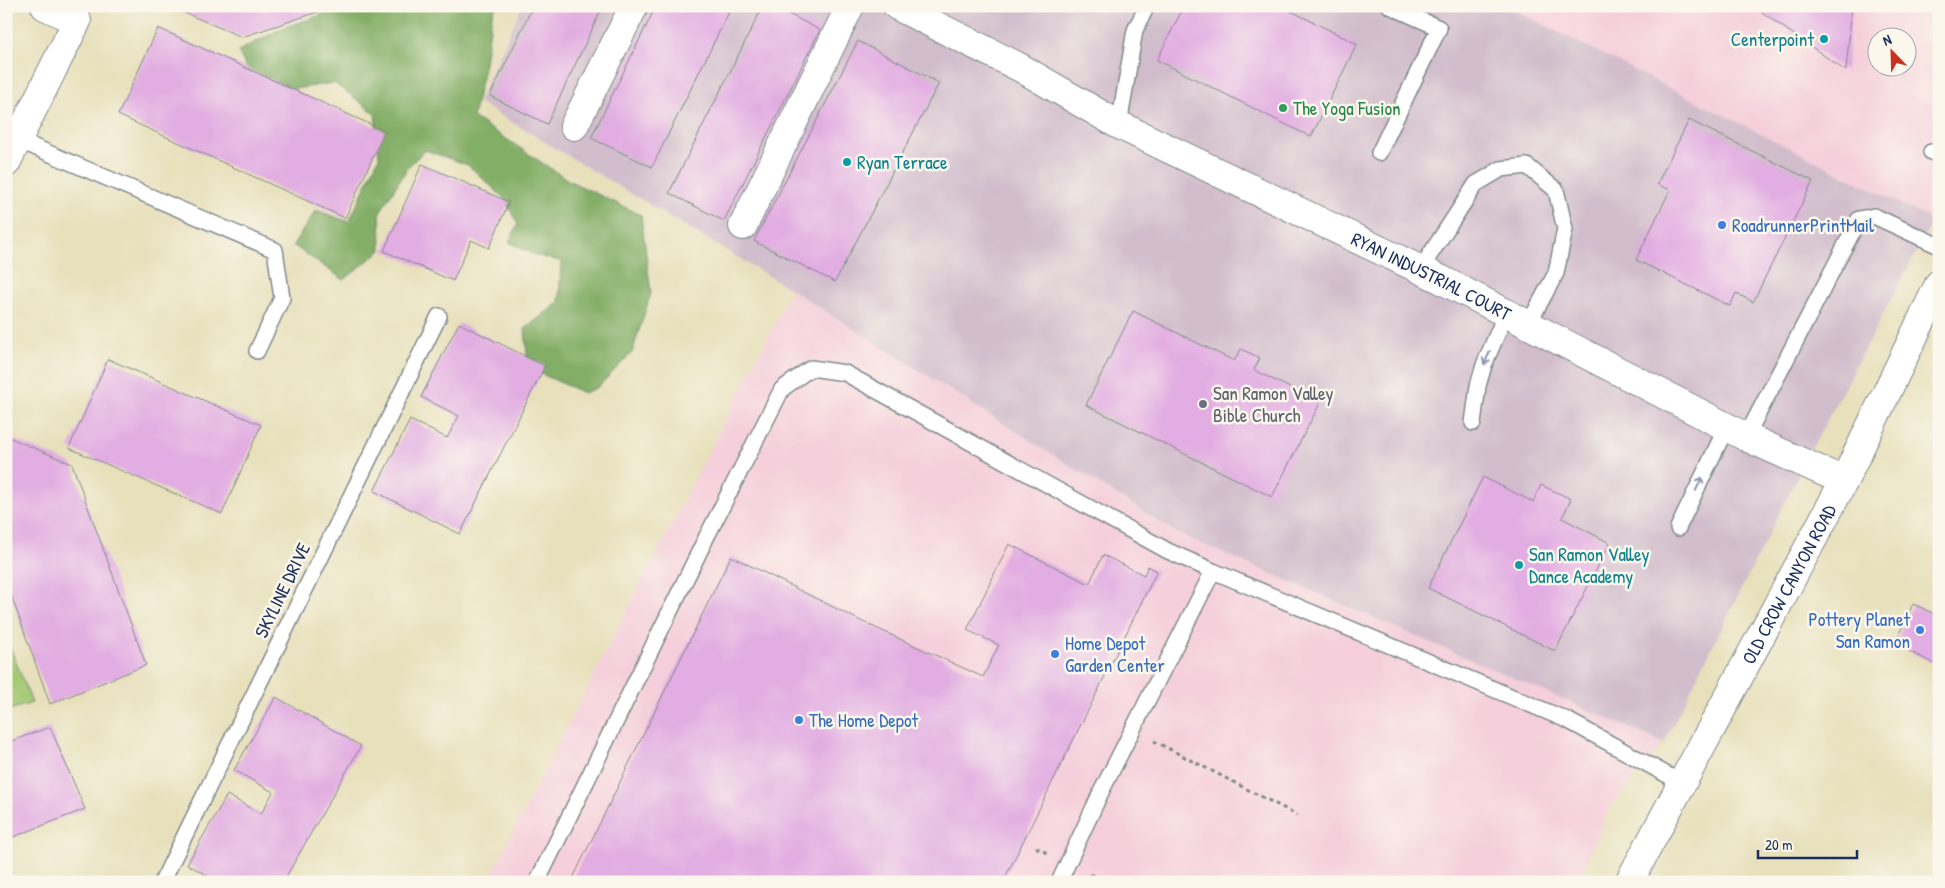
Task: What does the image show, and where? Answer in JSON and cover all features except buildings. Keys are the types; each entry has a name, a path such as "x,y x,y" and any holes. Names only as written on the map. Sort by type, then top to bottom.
{"street":[{"path":"12,151 77,21 45,6"},
{"path":"574,126 634,6"},
{"path":"743,226 850,6"},
{"name":"RYAN INDUSTRIAL COURT","path":"897,6 1021,68 1119,125 1420,270 1736,432 1844,481"},
{"name":"OLD CROW CANYON ROAD","path":"1629,882 1844,481 1939,284"}],"lane":[{"path":"1119,125 1135,30 1148,6"},
{"path":"1379,152 1439,28 1390,6"},
{"path":"12,151 275,250 282,298 257,351"},
{"path":"1420,270 1476,184 1501,170 1527,166 1556,190 1565,229 1556,272 1517,319 1484,365 1478,386 1472,423"},
{"path":"1678,528 1860,219 1874,216 1939,246"},
{"name":"SKYLINE DRIVE","path":"162,882 439,316"},
{"path":"537,882 706,538 782,389 811,368 845,373 1168,551 1567,720 1682,783"},
{"path":"1059,882 1213,571"}],"path":[{"path":"1133,730 1298,814"}],"shaded area":[{"path":"522,6 1506,6 1933,220 1811,450 1664,743 1177,533 792,290 478,102"},
{"path":"1506,6 1939,6 1939,200 1933,220"},
{"path":"792,290 1177,533 1664,743 1610,807 1577,882 487,882"}],"green space":[{"path":"346,6 496,6 492,15 485,63 473,117 568,180 641,215 651,293 632,353 598,387 584,393 528,368 525,329 559,302 561,261 537,256 509,242 518,224 504,198 468,165 425,150 408,167 380,212 381,250 344,280 293,245 316,210 349,222 379,157 375,113 334,83 294,89 247,69 238,51 283,28"},
{"path":"6,637 32,703 6,711"}],"waterway":[{"path":"1936,882 1939,879"}],"place":[{"name":"Centerpoint","path":"1824,39"},
{"name":"The Yoga Fusion","path":"1283,108"},
{"name":"Ryan Terrace","path":"847,162"},
{"name":"RoadrunnerPrintMail","path":"1722,225"},
{"name":"San Ramon Valley Bible Church","path":"1203,404"},
{"name":"San Ramon Valley Dance Academy","path":"1519,565"},
{"name":"Pottery Planet San Ramon","path":"1920,630"},
{"name":"Home Depot Garden Center","path":"1055,654"},
{"name":"The Home Depot","path":"799,720"}]}
